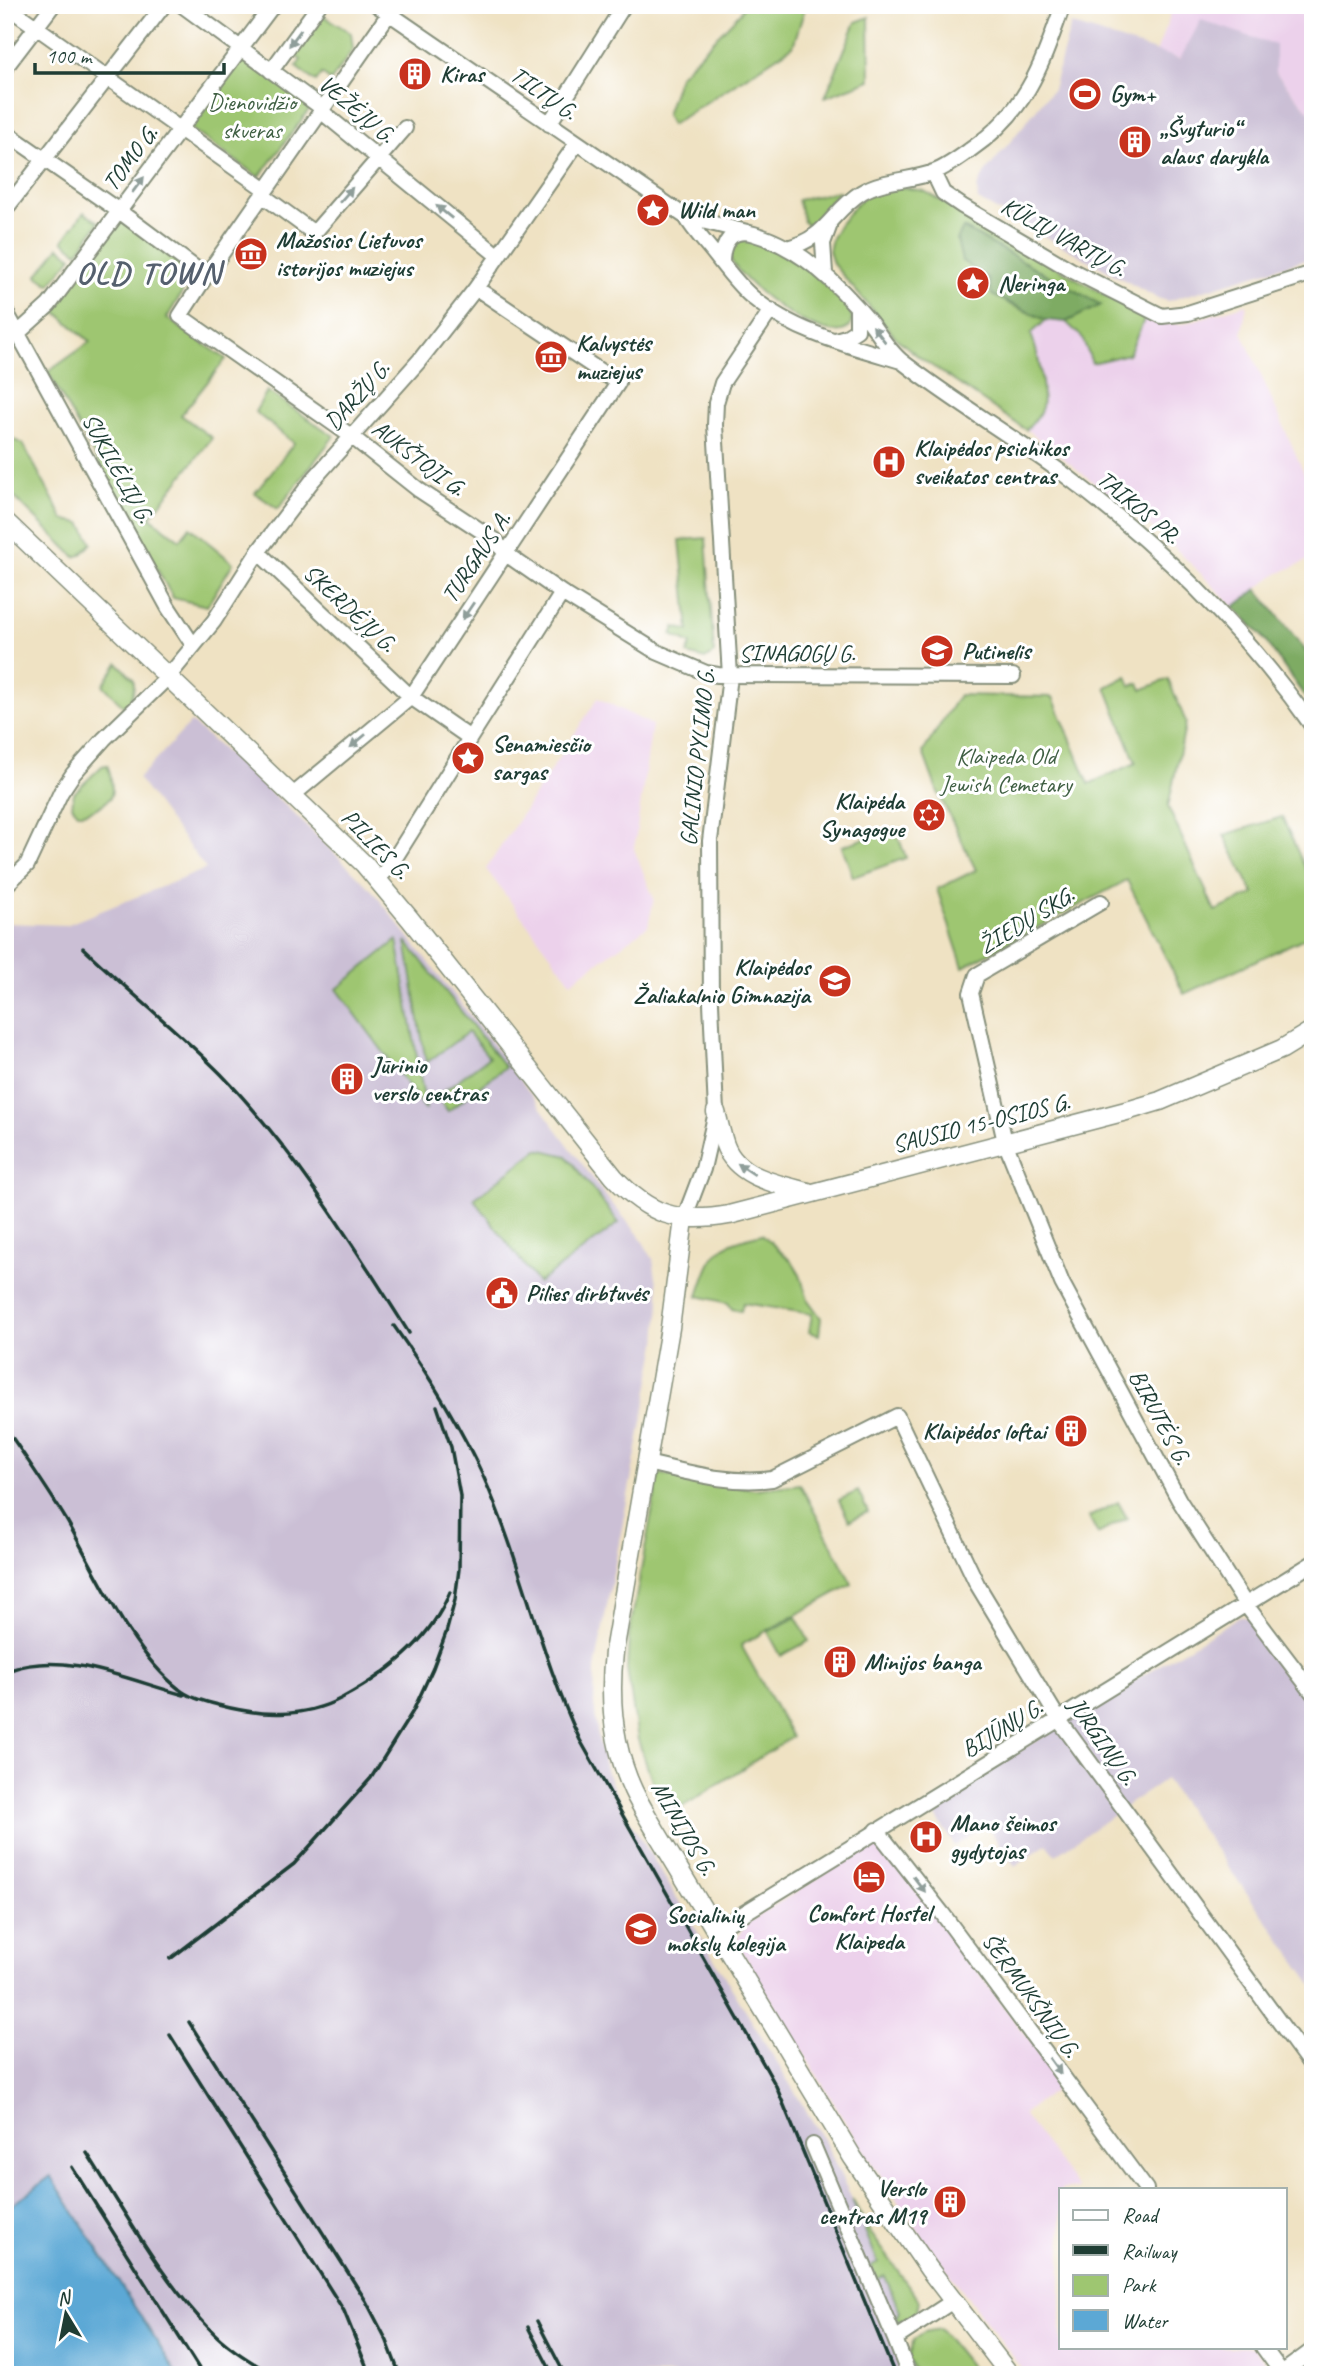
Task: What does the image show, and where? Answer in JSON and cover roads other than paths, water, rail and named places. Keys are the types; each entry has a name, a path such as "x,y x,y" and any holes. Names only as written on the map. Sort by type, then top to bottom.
{"main road":[{"name":"PILIES G.","path":"5,520 378,879 631,1196 645,1205 684,1219"},
{"name":"SAUSIO 15-OSIOS G.","path":"684,1219 729,1215 1160,1101 1282,1049 1313,1030"},
{"name":"SAUSIO 15-OSIOS G.","path":"1282,1049 1313,1043"},
{"path":"716,1112 725,1147 747,1172 808,1192"},
{"name":"MINIJOS G.","path":"684,1219 670,1328 611,1677 615,1726 625,1770 633,1790 715,1931 853,2158 894,2220 1010,2375"}],"street":[{"path":"5,5 179,129 314,233 405,128"},
{"path":"5,68 53,5"},
{"path":"5,210 164,5"},
{"name":"VEŽĖJŲ G.","path":"182,5 318,105 497,255"},
{"name":"TOMO G.","path":"18,333 49,305 273,5"},
{"path":"271,71 319,5"},
{"path":"549,124 624,5"},
{"path":"787,248 815,238 846,204 864,191 881,183 933,172 980,143 1014,112 1034,79 1063,5"},
{"path":"5,132 119,211 206,276 322,111 387,8"},
{"name":"TILTŲ G.","path":"387,8 549,124 686,217 752,233 787,248 825,273"},
{"name":"DARŽŲ G.","path":"5,886 27,865 61,792 73,774 104,739 168,677 214,621 258,552 312,481 419,361 476,288 577,143"},
{"name":"KŪLIŲ VARTŲ G.","path":"933,172 943,193 1072,270 1162,316 1188,313 1313,273"},
{"name":"TILTŲ G.","path":"686,217 752,296 771,310"},
{"path":"825,273 823,243 831,220"},
{"path":"722,263 722,248 726,240 736,234 752,233"},
{"name":"TAIKOS PR.","path":"825,273 858,307 901,361 1064,475 1112,512 1206,596 1242,635 1313,727"},
{"name":"AUKŠTOJI G.","path":"206,276 180,316 351,436 419,490 495,540"},
{"name":"TURGAUS A.","path":"293,795 411,697 618,383 476,288"},
{"path":"835,340 857,330 858,307"},
{"name":"SUKILĖLIŲ G.","path":"5,310 168,607 193,645"},
{"name":"TAIKOS PR.","path":"771,310 799,327 901,361"},
{"name":"GALINIO PYLIMO G.","path":"684,1219 703,1169 716,1112 711,1003 710,841 730,676 715,425 716,403 722,383 771,310"},
{"name":"SINAGOGŲ G.","path":"495,540 506,554 562,593 657,652 706,673 730,676 1013,676"},
{"name":"SKERDĖJŲ G.","path":"258,552 411,697"},
{"path":"378,879 390,866 562,593"},
{"path":"411,697 470,738"},
{"name":"ŽIEDŲ SKG.","path":"1005,1142 971,993 977,975 1101,902"},
{"name":"BIRUTĖS G.","path":"1005,1142 1062,1283 1179,1500 1246,1605 1313,1693"},
{"name":"JURGINŲ G.","path":"647,1464 734,1481 772,1479 897,1416 978,1584 1059,1720 1313,2068"},
{"name":"BIJŪNŲ G.","path":"715,1931 1313,1563"},
{"name":"ŠERMUKŠNIŲ G.","path":"877,1830 942,1913 1145,2188"},
{"path":"813,2145 909,2375"},
{"path":"895,2339 953,2301"},
{"path":"1264,2348 1280,2374 1313,2350"}],"water":[{"path":"51,2176 178,2375 5,2375 5,2210"}],"railway":[{"path":"83,948 221,1074 274,1134 366,1265 409,1333"},
{"path":"394,1326 443,1400 484,1478 509,1543 553,1676 580,1740 776,2086 895,2375"},
{"path":"170,1959 294,1864 371,1778 413,1711 446,1633 455,1600 459,1569 460,1496 451,1447 437,1406"},
{"path":"5,1427 60,1509 130,1633 162,1673 183,1692 197,1699 249,1712 281,1714 327,1705 391,1667 431,1626 450,1592"},
{"path":"10,1670 31,1665 75,1665 184,1695"},
{"path":"189,2022 366,2301 387,2341 400,2375"},
{"path":"170,2035 344,2311 370,2375"},
{"path":"87,2153 143,2243 190,2307 223,2341 273,2375"},
{"path":"72,2167 203,2375"},
{"path":"537,2321 565,2375"},
{"path":"528,2327 553,2375"}],"place":[{"name":"Kiras","path":"415,74"},
{"name":"Gym+","path":"1085,94"},
{"name":"„Švyturio“ alaus darykla","path":"1135,142"},
{"name":"Wild man","path":"653,210"},
{"name":"Mažosios Lietuvos istorijos muziejus","path":"251,254"},
{"name":"Neringa","path":"973,283"},
{"name":"Kalvystės muziejus","path":"551,357"},
{"name":"Klaipėdos psichikos sveikatos centras","path":"889,462"},
{"name":"Putinelis","path":"937,651"},
{"name":"Senamiesčio sargas","path":"468,758"},
{"name":"Klaipėda Synagogue","path":"929,815"},
{"name":"Klaipėdos Žaliakalnio Gimnazija","path":"835,981"},
{"name":"Jūrinio verslo centras","path":"347,1079"},
{"name":"Pilies dirbtuvės","path":"502,1293"},
{"name":"Klaipėdos loftai","path":"1071,1431"},
{"name":"Minijos banga","path":"840,1662"},
{"name":"Mano šeimos gydytojas","path":"926,1837"},
{"name":"Comfort Hostel Klaipeda","path":"869,1877"},
{"name":"Socialinių mokslų kolegija","path":"641,1929"},
{"name":"Verslo centras M19","path":"950,2202"}],"district":[{"name":"OLD TOWN","path":"149,272"}],"park label":[{"name":"Dienovidžio skveras","path":"252,116"},
{"name":"Klaipeda Old Jewish Cemetary","path":"1006,770"}]}
